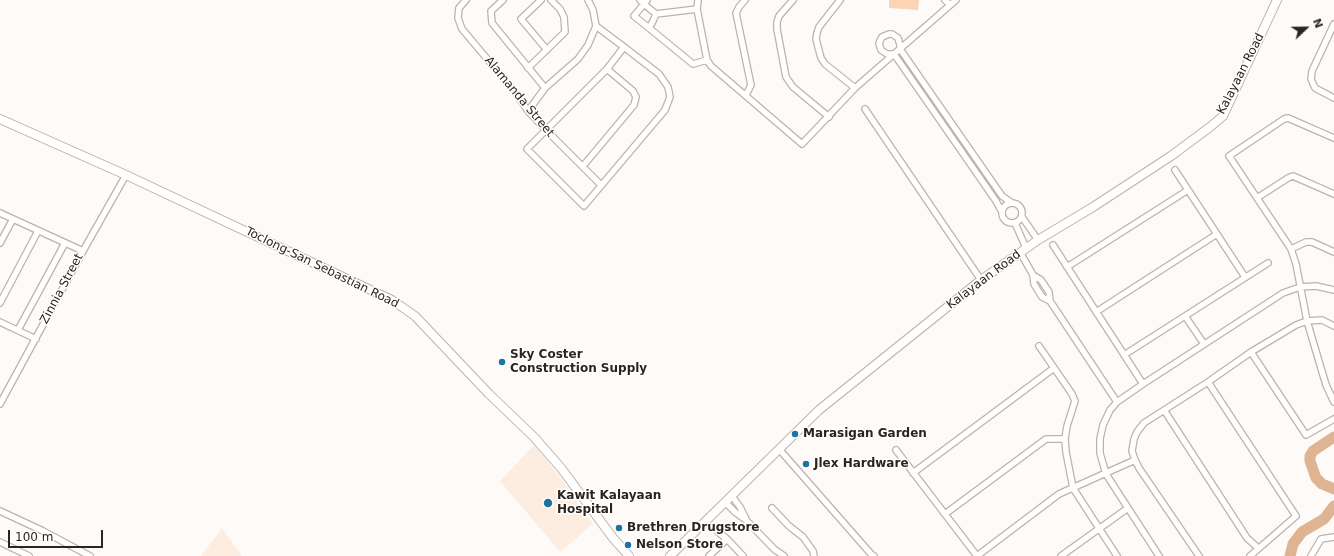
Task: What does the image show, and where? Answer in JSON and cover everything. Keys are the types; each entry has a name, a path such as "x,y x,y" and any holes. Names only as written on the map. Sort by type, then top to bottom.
{"main road":[{"name":"Kalayaan Road","path":"670,556 829,401 980,280 1038,240 1093,207 1171,156 1210,127 1222,116 1277,0"},
{"name":"Toclong-San Sebastian Road","path":"0,119 126,174 392,300 415,316 489,394 534,437 561,468 603,526 628,556"}],"street":[{"name":"Alamanda Street","path":"466,0 459,8 458,18 462,29 515,92 528,111 602,185"},
{"path":"503,0 491,11 492,23 545,88"},
{"path":"541,0 521,19 547,50"},
{"path":"528,68 565,32 564,18 560,9 551,0"},
{"path":"528,111 545,88 578,58 588,45 596,26 593,10 588,0"},
{"path":"698,0 697,9 708,60 711,66 802,144 855,88 956,0"},
{"path":"745,0 736,13 750,85 746,95"},
{"path":"793,0 779,16 777,22 777,30 786,77 793,87 829,117"},
{"path":"945,0 950,5"},
{"path":"656,14 644,1 634,16 693,64 708,60"},
{"path":"837,1 819,27 816,40 821,58 855,88"},
{"path":"656,14 697,9"},
{"path":"649,28 656,14"},
{"path":"1334,24 1332,32 1312,71 1311,79 1315,88 1334,98"},
{"path":"596,26 624,46 659,74 668,87 670,97 665,110 584,206 527,149 607,69 624,46"},
{"path":"894,54 886,54 881,50 879,43 882,37 889,34 895,36 900,41 900,49 1002,196 1020,207 1022,217 1038,240"},
{"path":"894,54 996,201 1005,221 1008,223 1015,223 1022,217"},
{"path":"582,166 634,105 636,97 633,91 607,69"},
{"path":"865,109 980,280"},
{"path":"1334,138 1288,118 1284,119 1229,156 1291,249 1307,321 1326,385 1334,402"},
{"path":"1175,170 1245,277"},
{"name":"Zinnia Street","path":"0,404 126,174"},
{"path":"1257,198 1293,176 1334,194"},
{"path":"1067,268 1188,190"},
{"path":"1002,212 1006,204 1012,203"},
{"path":"0,214 83,251"},
{"path":"0,243 13,219"},
{"path":"1015,223 1023,250 1033,275 1041,280 1048,292 1050,301 1117,402"},
{"path":"0,303 38,231"},
{"path":"1096,312 1217,234"},
{"path":"1291,249 1306,242 1312,242 1334,252"},
{"path":"18,330 65,243"},
{"path":"1053,245 1143,384"},
{"path":"1124,355 1268,263"},
{"path":"1159,556 1106,474 1100,453 1100,439 1103,425 1110,410 1117,402 1143,384 1283,293 1300,287 1316,286 1334,290"},
{"path":"1185,316 1204,344"},
{"path":"1199,556 1135,460 1132,450 1137,432 1144,423 1208,382 1251,352 1296,325 1307,321 1322,320 1334,326"},
{"path":"0,322 36,339"},
{"path":"1038,346 1072,394 1074,401 1067,426 1066,439 1066,452 1073,488 1117,556"},
{"path":"1251,352 1306,435 1334,419"},
{"path":"913,472 1054,368"},
{"path":"1208,382 1296,516 1250,556"},
{"path":"1164,410 1248,538 1258,548"},
{"path":"945,514 1046,439 1066,439"},
{"path":"779,449 866,549 874,556"},
{"path":"896,450 977,556 1059,494 1135,460"},
{"path":"732,496 740,507 746,520"},
{"path":"725,502 746,520 774,549 784,556"},
{"path":"772,508 789,526 803,537 813,551 814,556"},
{"path":"1061,556 1128,508"},
{"path":"0,511 43,531 88,555"},
{"path":"718,532 743,556"},
{"path":"1311,556 1321,539 1334,537"},
{"path":"709,556 727,539"},
{"path":"0,542 29,556"}],"shaded area":[{"path":"889,0 919,0 918,10 889,8"},
{"name":"Kawit Kalayaan Hospital","path":"534,445 559,476 593,524 560,552 500,481"},
{"path":"222,528 242,556 201,556"}],"waterway":[{"path":"1334,437 1313,451 1310,456 1310,461 1316,478 1322,484 1334,489"},
{"path":"1290,556 1293,544 1302,532 1324,519 1334,506"}],"place":[{"name":"Sky Coster Construction Supply","path":"502,362"},
{"name":"Marasigan Garden","path":"795,434"},
{"name":"Jlex Hardware","path":"806,464"},
{"name":"Kawit Kalayaan Hospital","path":"548,503"},
{"name":"Brethren Drugstore","path":"619,528"},
{"name":"Nelson Store","path":"628,545"}]}
